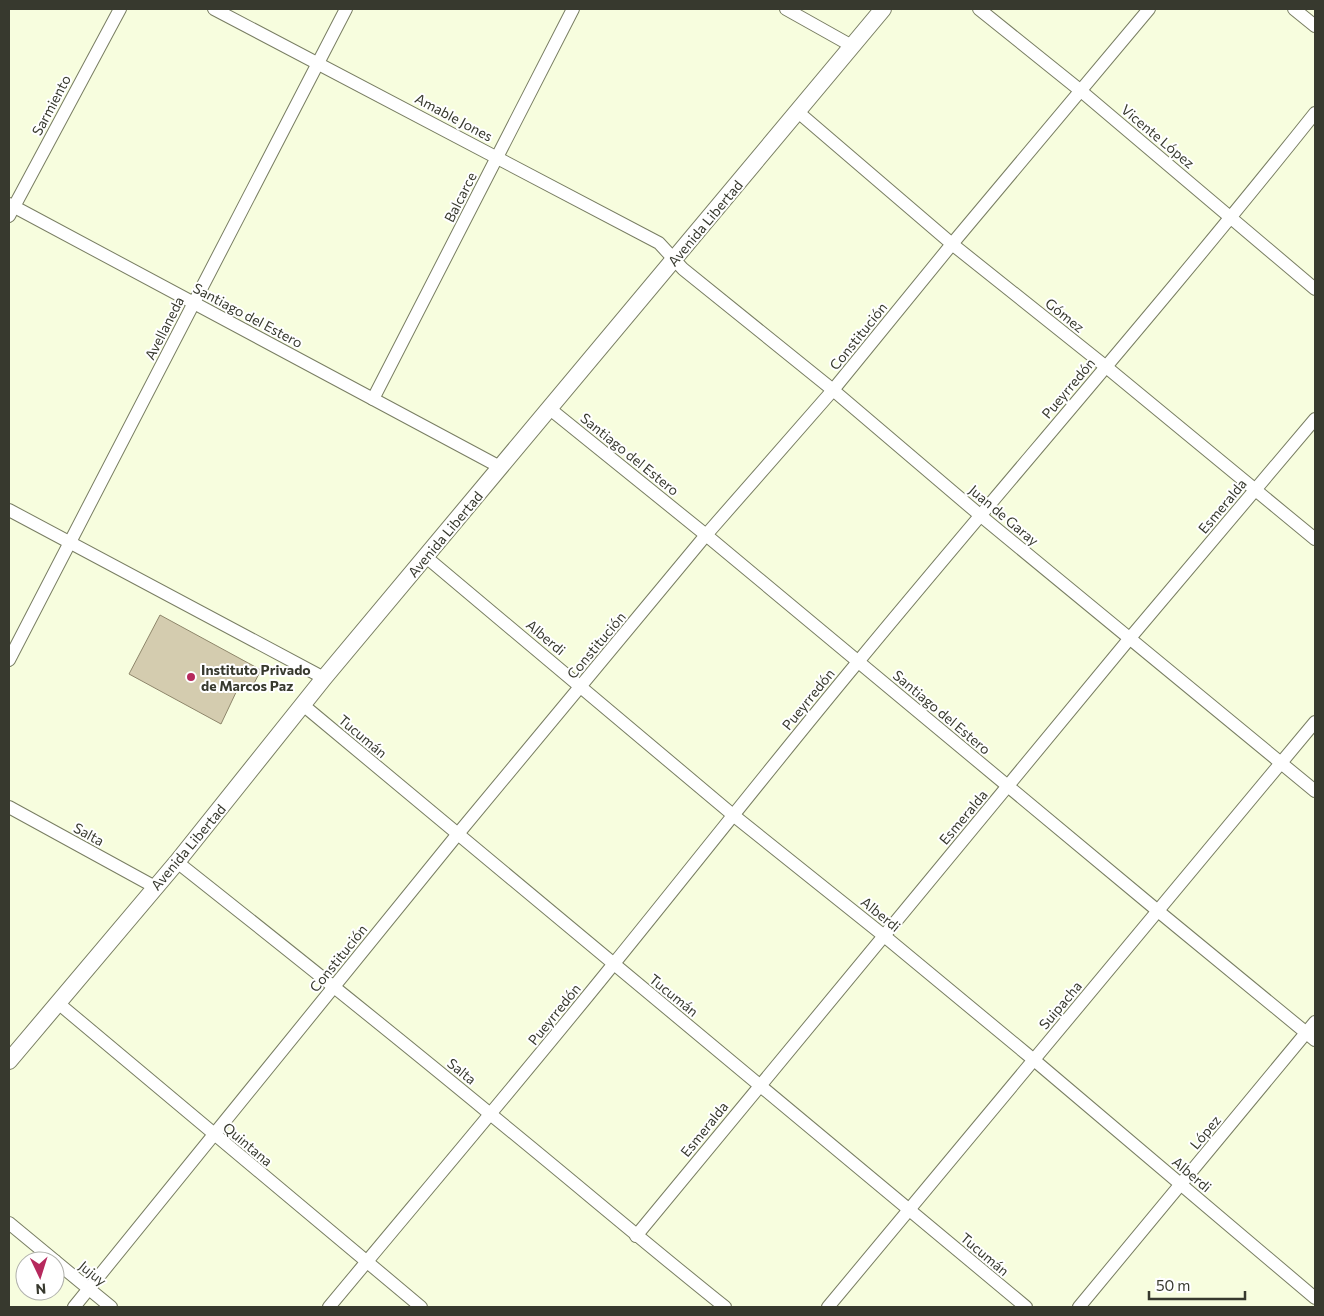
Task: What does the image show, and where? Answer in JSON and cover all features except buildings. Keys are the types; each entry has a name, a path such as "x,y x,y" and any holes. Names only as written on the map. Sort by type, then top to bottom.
{"main road":[{"name":"Avenida Libertad","path":"9,1061 177,862 324,678 883,9"}],"street":[{"name":"Sarmiento","path":"10,209 120,9"},
{"name":"Amable Jones","path":"214,9 659,243 674,260"},
{"name":"Avellaneda","path":"9,660 346,9"},
{"name":"Balcarce","path":"373,399 573,9"},
{"path":"786,9 852,46"},
{"name":"Vicente López","path":"979,9 1081,91 1315,289"},
{"name":"Constitución","path":"74,1307 215,1136 334,986 581,686 706,536 833,390 952,244 1149,9"},
{"path":"1294,9 1315,26"},
{"name":"Gómez","path":"798,112 952,244 1105,366 1315,539"},
{"name":"Pueyrredón","path":"328,1307 491,1114 858,662 1232,217 1315,113"},
{"name":"Santiago del Estero","path":"10,209 194,303 500,468"},
{"name":"Juan de Garay","path":"674,260 833,390 981,516 1315,792"},
{"name":"Santiago del Estero","path":"550,409 1311,1036"},
{"name":"Esmeralda","path":"636,1236 1130,638 1315,419"},
{"path":"9,510 324,678"},
{"name":"Alberdi","path":"426,557 733,815 884,935 1034,1060 1315,1298"},
{"name":"Tucumán","path":"303,705 1026,1307"},
{"name":"Suipacha","path":"828,1307 1315,722"},
{"name":"Salta","path":"9,807 155,886"},
{"name":"Salta","path":"177,862 334,986 491,1114 636,1236 725,1307"},
{"name":"Quintana","path":"58,1003 421,1307"},
{"name":"López","path":"1079,1307 1181,1184 1311,1036 1315,1022"},
{"name":"Jujuy","path":"9,1223 43,1251"},
{"name":"Jujuy","path":"65,1270 111,1307"}],"place":[{"name":"Instituto Privado de Marcos Paz","path":"191,677"}]}
